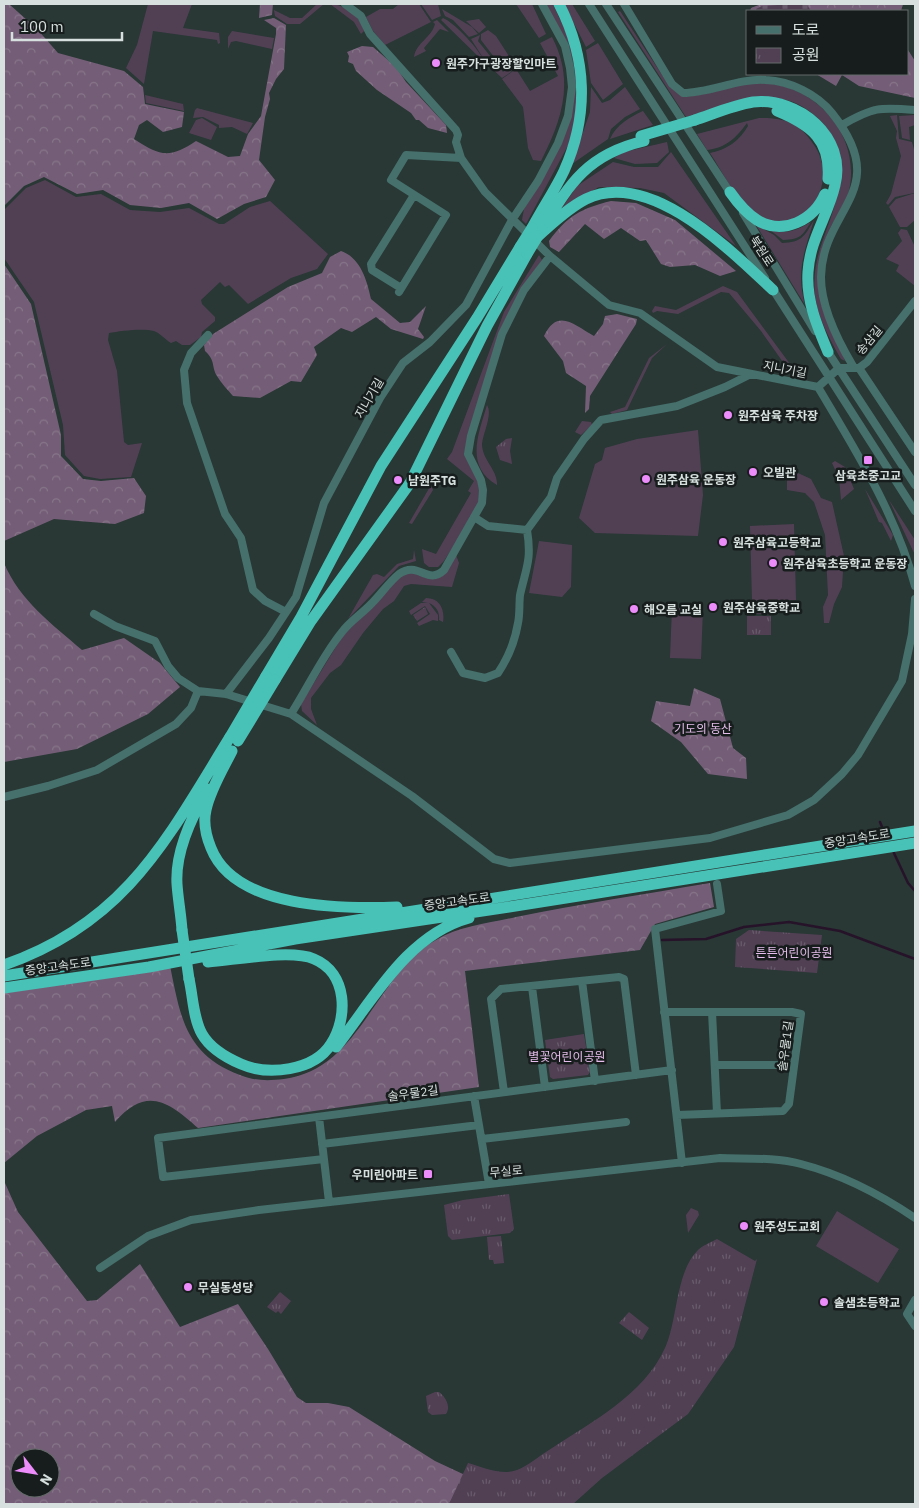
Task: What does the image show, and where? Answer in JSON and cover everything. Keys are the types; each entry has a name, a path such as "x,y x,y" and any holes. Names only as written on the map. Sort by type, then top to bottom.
{"highway":[{"path":"535,232 564,172 578,131 583,103 580,72 573,39 558,4"},
{"path":"179,931 177,882 186,833 198,806 270,678 381,466 535,232 569,186 588,165 642,138 753,102 775,103 799,111 815,123 832,143 836,163 835,185 812,245 808,273 815,321 828,352"},
{"path":"696,122 754,110 775,110 795,118 812,129 822,142 829,166 828,187 821,203 810,215 796,224 782,227 757,220 730,192"},
{"path":"535,232 588,198 612,192 634,193 661,202 691,221 737,257 774,290"},
{"path":"270,678 410,483 523,251"},
{"path":"4,965 24,958 58,940 92,920 114,902 159,849 233,743"},
{"path":"233,743 206,810 206,836 213,854 224,869 259,891 282,898 336,908 446,905"},
{"path":"189,804 179,832 173,858 171,884 193,1028 196,1037 210,1053 231,1066 254,1076 273,1077 297,1073 314,1065 334,1049 390,975 432,935 456,922 509,907"},
{"name":"중앙고속도로","path":"4,976 915,831"},
{"name":"중앙고속도로","path":"4,988 149,967 295,939 915,843"},
{"path":"149,967 295,954 315,959 332,972 341,989 343,1009 340,1027 330,1046 311,1061 295,1067 272,1071 254,1069 214,1048 202,1034 186,978"}],"street":[{"name":"지니기길","path":"345,4 361,16 370,34 456,130 458,135 456,142 461,158 485,192 550,256 609,305 640,313 717,367 818,387 830,376"},
{"name":"지니기길","path":"226,694 270,638 296,597 324,503 380,398 403,363 430,342 466,305 512,220 538,181 558,143 568,116 572,87 570,68 565,46 542,4"},
{"name":"북원로","path":"588,4 830,376 915,511"},
{"path":"624,4 672,84 683,94 699,93 764,80 783,83 805,91 826,105 846,131 856,156 857,181 849,205 831,236 823,257 821,279 826,306 841,345 915,452"},
{"path":"597,16 609,5"},
{"name":"북원로","path":"609,5 730,192 828,352 915,485"},
{"path":"842,125 866,111 884,107 915,110"},
{"path":"414,195 370,264 372,270 400,290 446,215 391,180 406,155 461,158"},
{"path":"291,714 342,631 358,619 397,575 408,569 417,570 426,575 439,574 444,570 482,503 483,490 481,480 468,454 471,436 502,334 524,290 550,256"},
{"name":"송삼길","path":"839,368 856,367 867,362 915,301"},
{"path":"208,335 191,353 184,370 187,403 225,514 240,538 253,590 265,601 286,612"},
{"path":"830,376 839,368"},
{"path":"451,652 463,673 484,678 498,674 503,666 516,631 520,597 529,567 530,551 527,530 551,497 557,478 584,439 601,420 677,406 725,387 751,374"},
{"path":"818,387 891,516 905,549 915,586"},
{"path":"474,517 488,526 527,530"},
{"path":"94,614 115,626 155,641 168,666 178,678 198,691 226,694 291,714 412,796 494,859 510,863 710,842 788,815 814,800 842,774 858,754 902,681 913,637 915,599"},
{"path":"906,660 915,658"},
{"path":"4,797 48,786 97,770 176,724 191,708 198,691"},
{"path":"682,1163 655,929 721,910 717,884"},
{"path":"504,1092 491,999 501,989 619,976 624,979 636,1075"},
{"path":"582,981 595,1081"},
{"path":"532,987 545,1087"},
{"name":"솔우물1길","path":"664,1012 792,1012 801,1014 789,1104 783,1111 677,1115"},
{"path":"712,1012 717,1114"},
{"path":"715,1065 794,1065"},
{"name":"솔우물2길","path":"324,1159 163,1177 158,1138 672,1070"},
{"path":"474,1096 489,1184"},
{"path":"319,1117 329,1202"},
{"path":"482,1139 626,1122"},
{"path":"322,1144 479,1125"},
{"name":"무실로","path":"100,1268 148,1236 191,1220 329,1202 720,1158 800,1163 832,1174 864,1189 915,1218"},
{"path":"915,1300 907,1314 915,1326"}],"green space":[{"path":"4,4 9,4 37,29 58,53 124,71 143,87 145,104 184,112 182,127 163,132 147,120 139,125 134,139 151,149 165,153 179,151 196,141 228,157 240,156 248,134 261,116 276,34 276,28 264,20 274,18 286,25 284,69 269,93 270,99 265,117 259,160 275,180 266,197 244,204 217,219 189,203 161,208 130,205 103,190 77,194 44,177 24,186 4,206"},
{"path":"148,4 192,4 183,28 219,33 220,43 218,44 217,40 153,31 144,84 126,68 137,45"},
{"path":"260,4 273,4 272,15 259,18"},
{"path":"317,4 324,4 300,24 287,24 275,16 274,10 290,18 302,18"},
{"path":"330,4 341,6 352,12 360,21 364,31 361,34 354,22"},
{"path":"399,4 419,4 431,22 385,45 373,31 366,17 380,9 393,9"},
{"path":"421,4 438,4 441,16 432,20"},
{"path":"516,4 532,4 546,34 539,38"},
{"path":"545,4 553,4 570,41 579,97 573,136 526,224 522,220 524,209 553,159 568,124 574,86 570,60"},
{"path":"564,4 572,4 595,41 586,47"},
{"path":"761,4 903,4 901,10 750,10"},
{"path":"807,5 810,10 756,10 762,6"},
{"path":"442,9 472,27 478,34 469,37 453,20 445,16"},
{"path":"620,11 670,87 683,97 745,84 765,83 785,87 804,95 820,106 834,121 844,138 850,157 851,177 846,202 830,228 825,241 821,254 818,282 821,303 845,361 841,359 825,329 815,296 814,283 817,259 836,200 837,148 832,136 815,115 807,109 782,99 747,100 686,117 618,12"},
{"path":"443,18 454,25 467,38 485,63 441,20"},
{"path":"479,19 486,27 479,33 466,21"},
{"path":"437,20 449,32 440,29 424,48 426,51 414,57 415,52 431,33 435,24 433,22"},
{"path":"488,30 496,36 514,64 504,70 481,40 481,34"},
{"path":"232,31 274,38 272,49 236,41 231,42 228,49 228,37"},
{"path":"480,35 478,41 503,72 508,68 511,72 502,78 487,64 471,39"},
{"path":"552,37 563,69 563,100 555,131 541,161 533,160 528,148 523,107 502,79 516,69 530,91 558,76 540,43"},
{"path":"598,43 623,84 603,100 591,83 586,50"},
{"path":"362,46 373,47 396,67 406,82 446,125 447,133 428,128 419,120 416,120 411,113 377,90 356,71 353,64 348,62 349,56 347,52"},
{"path":"909,52 915,61 915,98 859,86 842,75 909,75"},
{"path":"818,75 842,75 836,86"},
{"path":"591,87 602,103 610,100 625,87 640,109 625,117 611,129 608,139 572,164 590,112"},
{"path":"145,95 183,104 184,111 146,103"},
{"path":"197,108 253,123 247,134 232,127 219,128 219,125 203,117 193,118"},
{"path":"643,111 653,125 610,139 628,119"},
{"path":"897,115 899,139 912,142 915,153 914,193 895,197 888,205 886,203 891,194 901,156 896,138 897,131 890,116"},
{"path":"915,115 915,125 909,127 910,140 902,138 899,116"},
{"path":"202,118 217,127 211,140 189,133 196,120"},
{"path":"759,118 784,120 797,126 814,145 822,162 823,179 819,195 810,208 798,218 784,222 768,221 752,212 734,192 710,153 722,149 737,140 748,126 747,123 730,141 714,149 707,150 697,134"},
{"path":"667,142 669,152 657,163 635,164 614,158 624,152"},
{"path":"671,152 736,246 664,193 640,188 599,187 562,208 577,186 613,162 634,167 658,167"},
{"path":"45,180 76,197 101,194 130,210 160,212 189,208 219,224 224,224 250,207 270,201 328,254 317,269 291,278 248,304 229,285 225,287 220,282 201,300 202,304 215,317 215,321 202,332 201,337 190,345 182,345 176,341 171,343 156,332 149,330 109,333 108,340 117,371 124,442 128,445 142,443 131,477 100,479 84,476 65,455 63,425 34,302 4,258 5,209 26,188"},
{"path":"915,193 915,220 907,227 900,227 889,207 896,199"},
{"path":"611,201 636,203 675,220 736,271 720,276 695,265 670,267 661,264 646,240 640,241 621,228 604,239 585,224 559,252 550,247 549,241 569,219 583,210"},
{"path":"814,220 802,262 801,282 805,305 756,225 774,235 782,243 802,238"},
{"path":"811,222 803,234 794,239 783,240 770,230 792,231"},
{"path":"901,229 907,230 915,247 915,286 896,271 899,265 886,259 902,241 898,233"},
{"path":"341,251 354,259 362,271 371,299 400,323 410,322 426,306 418,329 424,337 423,339 391,329 376,317 352,332 341,328 314,347 317,355 301,382 291,381 260,398 233,396 217,376 204,345 213,334 288,287 322,273 330,257"},
{"path":"539,255 542,260 518,296 465,454 477,476 481,489 477,506 467,526 444,561 438,567 429,567 424,563 422,549 436,554 471,493 468,491 474,481 447,459 452,452 504,312"},
{"path":"4,264 31,304 61,435 61,456 83,479 101,481 134,478 146,496 144,513 115,524 54,519 4,541"},
{"path":"723,286 737,292 790,364 788,371 785,370 785,365 761,331 729,293 721,292 678,314 657,311 653,313 652,311 655,306 676,310"},
{"path":"617,314 637,319 636,324 590,396 589,409 585,413 586,386 566,373 563,361 544,336 549,327 555,322 567,321 594,336 603,324 605,316"},
{"path":"667,344 652,358 627,410 612,414 610,412 625,407 649,358"},
{"path":"487,405 489,413 482,444 484,455 495,475 497,485 480,468 477,459 478,438"},
{"path":"582,421 591,422 592,425 581,435 575,432"},
{"name":"원주삼육 운동장","path":"698,430 703,495 698,536 595,533 579,518 595,464 602,460 605,448 637,439"},
{"path":"512,438 510,451 512,464 500,460 496,447 506,439"},
{"path":"835,461 845,467 854,489 841,500 839,478 832,463"},
{"path":"787,468 811,479 821,498 832,502 844,556 842,587 834,604 829,623 824,623 823,607 828,595 825,535 814,502 805,493 787,490"},
{"path":"431,485 433,490 412,524 409,523"},
{"path":"865,489 893,535 891,541 882,523 879,522"},
{"path":"889,500 915,540 915,555"},
{"name":"원주삼육초등학교 운동장","path":"794,524 796,600 752,601 750,526"},
{"path":"539,541 572,545 571,587 562,597 529,593"},
{"path":"414,550 416,561 399,566 348,619 373,575 377,574 384,577 397,564 413,559"},
{"path":"456,555 459,563 452,587 411,584 404,586 394,601 383,609 363,633 341,665 330,673 311,698 311,709 317,725 302,711 301,704 342,637 398,579 409,571 425,577 441,577"},
{"path":"4,563 11,577 28,600 48,621 82,650 124,638 160,663 180,687 148,714 77,749 4,762"},
{"path":"426,598 435,600 441,606 443,622 439,620 439,614 436,608 429,603 438,615 438,621 433,620 419,626 417,623 430,614 425,606 411,615 409,611 421,603 428,603 422,602"},
{"path":"747,602 771,602 771,614 747,614"},
{"path":"425,607 428,614 417,621 413,615"},
{"path":"672,608 703,609 701,659 670,658"},
{"path":"747,616 771,616 771,635 747,635"},
{"name":"기도의 동산","path":"694,688 720,699 733,748 746,758 747,779 708,774 681,742 651,721 656,701 690,706"},
{"path":"710,883 714,907 655,924 640,950 465,971 479,1087 198,1128 167,1105 157,1101 147,1101 137,1104 126,1111 115,1122 112,1106 86,1110 37,1136 4,1163 4,984 169,961 181,1014 187,1030 206,1056 221,1066 246,1077 262,1080 284,1079 310,1072 332,1058 350,1040 397,975 415,955 445,935 475,926 540,912"},
{"name":"튼튼어린이공원","path":"749,930 822,935 817,973 735,967 736,939"},
{"name":"별꽃어린이공원","path":"584,1034 590,1072 588,1075 553,1079 550,1077 545,1040"},
{"path":"4,1163 5,1183 18,1212 87,1301 97,1300 140,1264 180,1327 238,1304 297,1397 306,1403 328,1403 349,1407 435,1461 465,1475 449,1504 4,1504"},
{"path":"509,1194 514,1229 510,1233 452,1240 448,1236 444,1205 463,1200"},
{"path":"691,1208 698,1211 699,1215 688,1233 686,1215"},
{"path":"837,1211 899,1249 878,1283 816,1246"},
{"path":"501,1236 504,1263 494,1264 493,1260 489,1260 487,1237"},
{"path":"717,1239 755,1261 757,1259 734,1347 688,1414 602,1478 573,1504 449,1504 468,1463 486,1469 505,1472 517,1470 598,1418 630,1394 656,1365 665,1348 681,1284 691,1260 700,1249"},
{"path":"280,1292 291,1301 281,1314 267,1307"},
{"path":"629,1312 649,1328 642,1340 619,1323"},
{"path":"439,1392 446,1399 448,1408 446,1414 432,1415 428,1412 426,1396"}],"waterway":[{"path":"880,822 884,832"},
{"path":"893,851 908,883 915,891"},
{"path":"662,940 706,939 744,927 789,922 840,931 915,959"}],"place":[{"name":"원주가구광장할인마트","path":"436,63"},
{"name":"원주삼육 주차장","path":"728,415"},
{"name":"삼육초중고교","path":"868,460"},
{"name":"오빌관","path":"753,472"},
{"name":"원주삼육 운동장","path":"646,479"},
{"name":"남원주TG","path":"398,480"},
{"name":"원주삼육고등학교","path":"723,542"},
{"name":"원주삼육초등학교 운동장","path":"773,563"},
{"name":"원주삼육중학교","path":"713,607"},
{"name":"해오름 교실","path":"634,609"},
{"name":"우미린아파트","path":"428,1174"},
{"name":"원주성도교회","path":"744,1226"},
{"name":"무실동성당","path":"188,1287"},
{"name":"솔샘초등학교","path":"824,1302"}]}
